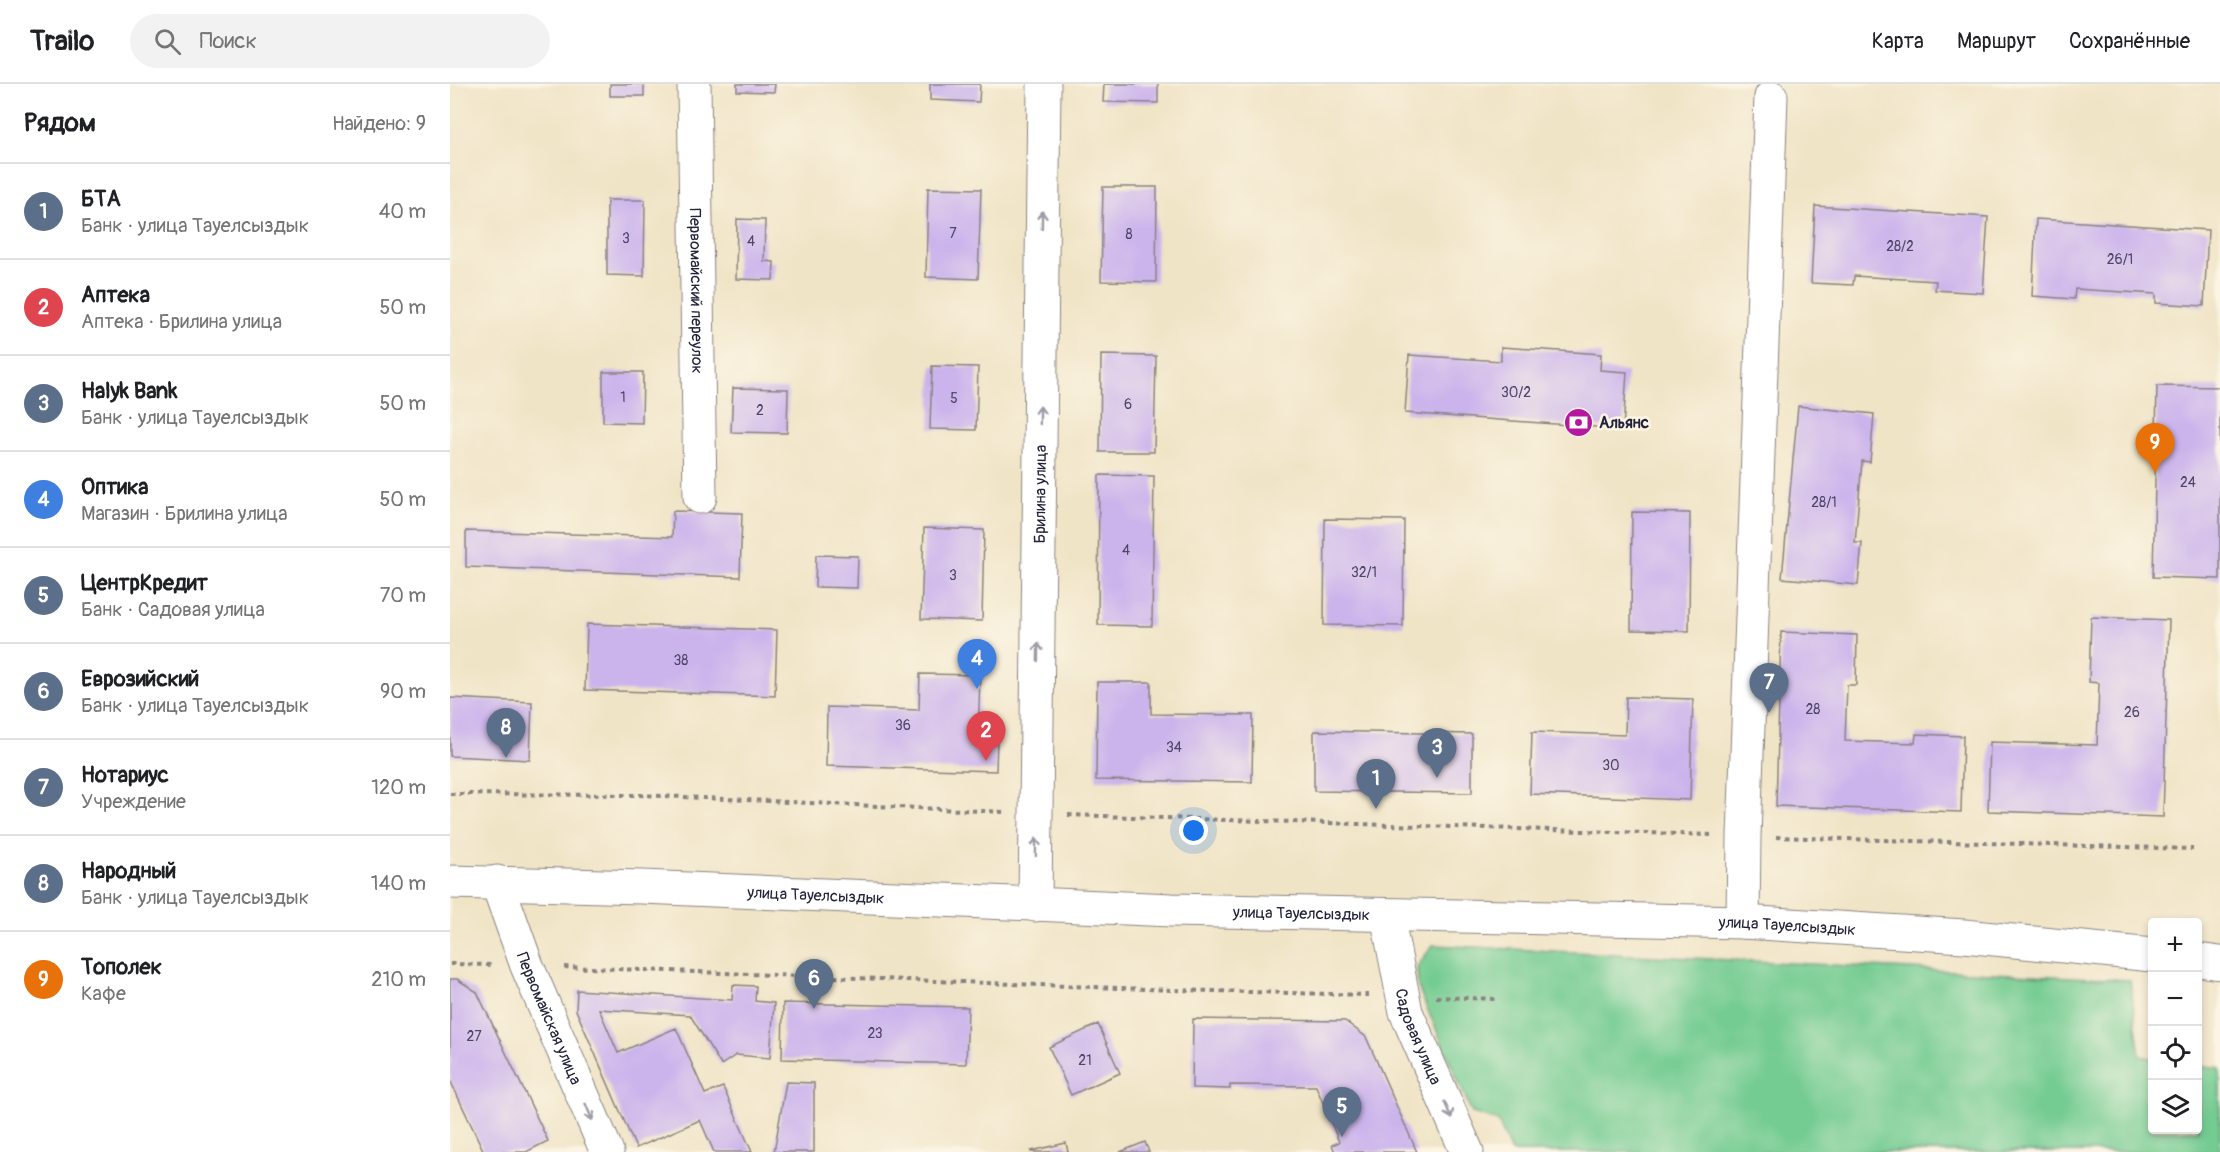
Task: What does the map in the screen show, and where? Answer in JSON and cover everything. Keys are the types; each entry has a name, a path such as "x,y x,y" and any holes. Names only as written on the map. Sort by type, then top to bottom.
{"street":[{"name":"Первомайский переулок","path":"694,84 700,497"},
{"name":"Брилина улица","path":"1035,905 1044,84"},
{"path":"1743,922 1744,836 1772,137 1771,97"},
{"name":"улица Тауелсыздык","path":"450,882 642,887 1035,905 1743,922 1964,936 2148,955"},
{"name":"Первомайская улица","path":"497,882 527,966 607,1152"},
{"name":"Садовая улица","path":"1387,915 1406,1012 1467,1152"},
{"path":"2202,961 2220,963"}],"path":[{"path":"450,794 640,795 1036,814 2193,849"},
{"path":"450,964 645,969 1173,990 1498,999"}],"green space":[{"path":"1433,945 2130,980 2140,1056 2148,1057 2148,1134 2202,1134 2202,1066 2220,1068 2220,1152 1511,1152 1498,1121 1472,1113 1418,987 1417,967"}],"building":[{"path":"610,84 644,84 644,96 610,96"},
{"path":"737,84 775,84 774,92 737,91"},
{"path":"930,84 980,84 979,102 930,100"},
{"path":"1104,84 1158,84 1158,103 1103,102"},
{"path":"1103,187 1157,187 1156,282 1101,281"},
{"path":"928,188 981,189 978,279 926,277"},
{"path":"607,200 645,200 644,276 607,275"},
{"path":"1815,206 1988,217 1983,293 1935,290 1936,281 1854,276 1853,285 1811,283"},
{"path":"737,219 765,220 764,261 774,262 773,280 736,279"},
{"path":"2036,219 2208,230 2204,306 2156,303 2156,294 2075,289 2074,299 2032,296"},
{"path":"1501,347 1601,354 1600,370 1627,372 1623,429 1405,413 1409,355 1501,361"},
{"path":"1101,355 1156,356 1154,452 1100,452"},
{"path":"932,366 978,367 976,430 930,429"},
{"path":"603,372 643,372 642,423 603,422"},
{"path":"2157,386 2220,387 2220,579 2153,577"},
{"path":"733,388 788,389 787,433 731,432"},
{"path":"1798,406 1874,414 1870,462 1862,461 1855,543 1862,543 1858,585 1782,578"},
{"path":"1099,475 1154,476 1152,626 1098,625"},
{"path":"673,511 742,513 740,577 466,567 466,531 672,537"},
{"path":"1632,512 1690,513 1689,631 1631,630"},
{"path":"1325,519 1404,520 1403,626 1324,625"},
{"path":"924,528 984,530 982,621 921,619"},
{"path":"816,555 858,556 857,588 815,587"},
{"path":"2091,617 2169,620 2163,817 1988,811 1990,742 2097,745 2099,683 2089,682"},
{"path":"587,624 777,630 775,696 585,690"},
{"path":"1781,632 1857,635 1856,685 1847,685 1845,741 1915,743 1916,734 1963,736 1961,812 1776,806"},
{"path":"920,674 980,675 978,739 997,740 996,771 826,766 827,707 919,710"},
{"path":"1097,682 1151,682 1151,714 1253,715 1252,782 1096,780"},
{"path":"1626,697 1693,699 1690,800 1530,794 1532,732 1625,735"},
{"path":"450,698 532,702 530,760 450,756"},
{"path":"1314,731 1472,734 1472,793 1314,791"},
{"path":"450,979 457,979 477,992 548,1141 526,1152 484,1152 450,1080"},
{"path":"733,985 756,986 755,1001 774,1003 770,1058 736,1055 721,1065 690,1015 599,1009 618,1053 676,1028 705,1094 723,1087 752,1152 714,1152 700,1120 636,1148 576,1010 577,990 732,1000"},
{"path":"783,1003 968,1007 966,1064 782,1059"},
{"path":"1193,1019 1345,1021 1366,1037 1417,1152 1335,1152 1332,1145 1339,1142 1316,1086 1230,1085 1230,1089 1192,1088"},
{"path":"1098,1024 1120,1073 1071,1095 1049,1047"},
{"path":"786,1082 814,1083 814,1152 774,1152"},
{"path":"1145,1142 1149,1152 1120,1152"},
{"path":"1066,1143 1068,1152 1031,1152 1031,1151"}],"place":[{"name":"Альянс","path":"1578,422"},
{"name":"Тополек","path":"2155,473"},
{"name":"Оптика","path":"977,689"},
{"name":"Нотариус","path":"1769,713"},
{"name":"Народный","path":"506,758"},
{"name":"Аптека","path":"986,761"},
{"name":"Halyk Bank","path":"1437,778"},
{"name":"БТА","path":"1376,809"},
{"name":"Еврозийский","path":"814,1009"},
{"name":"ЦентрКредит","path":"1342,1137"}]}
